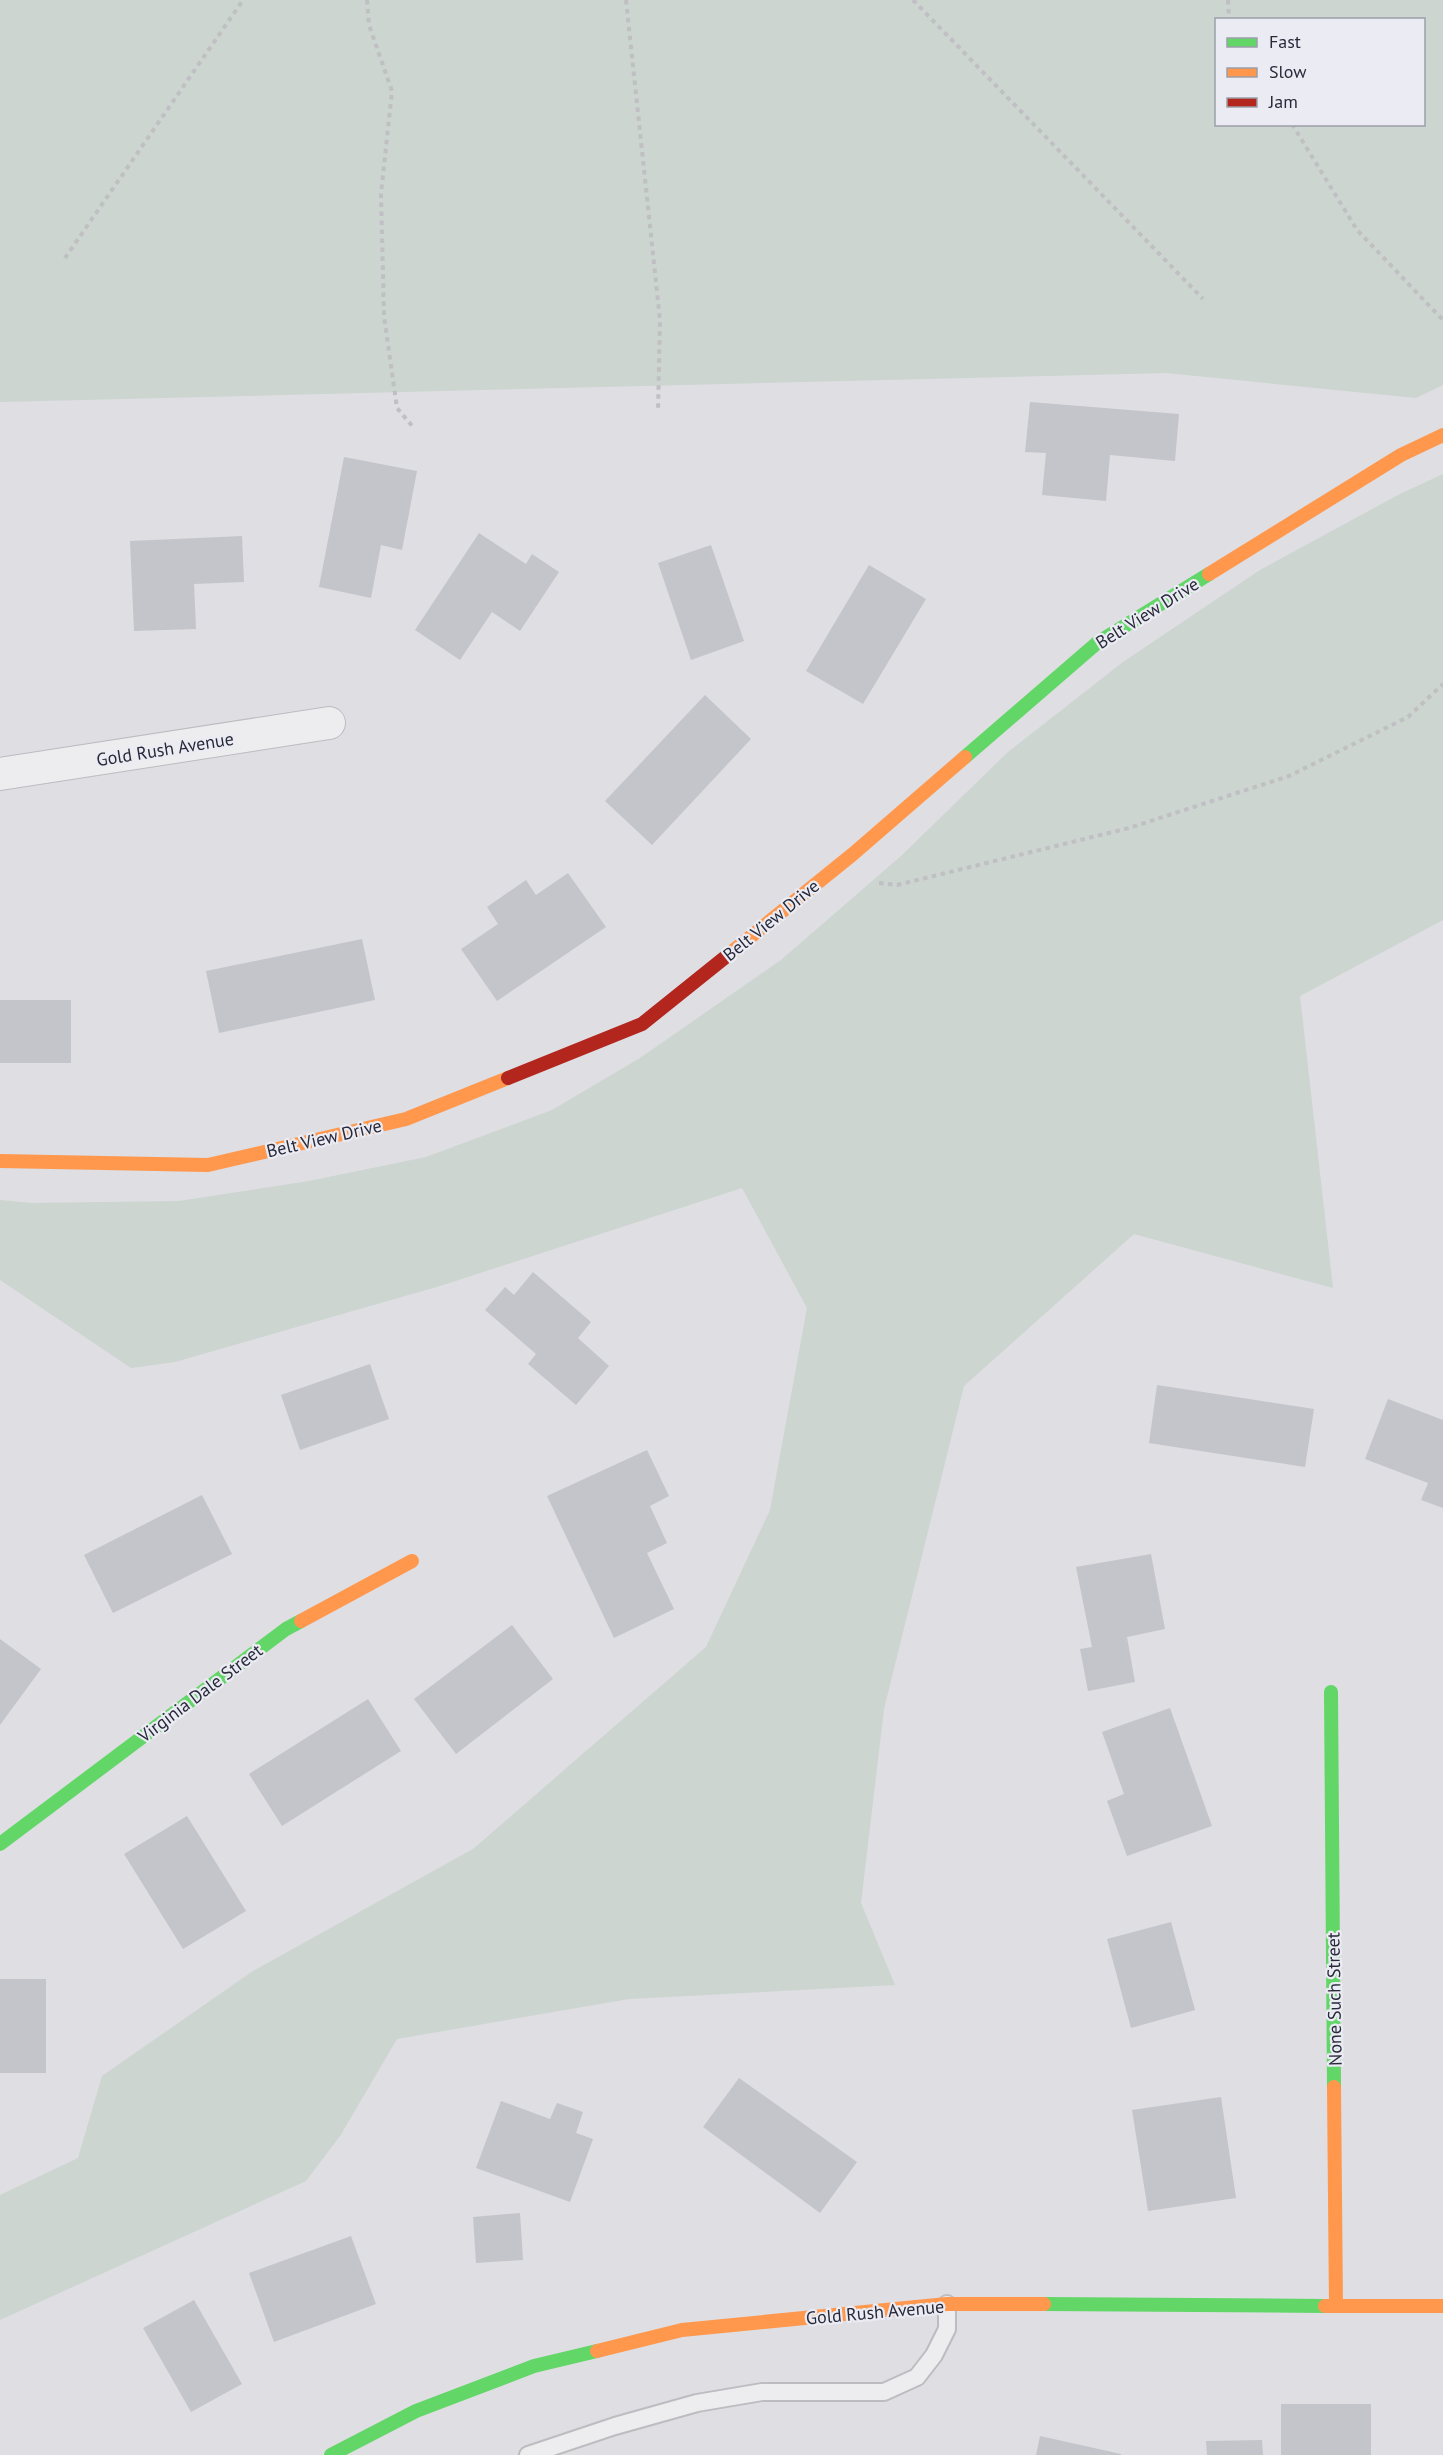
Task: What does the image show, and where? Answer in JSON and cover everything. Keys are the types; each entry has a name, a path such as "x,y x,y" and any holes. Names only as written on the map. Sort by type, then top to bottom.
{"street":[{"name":"Belt View Drive","path":"0,1161 208,1166 406,1119 642,1024 828,874 1097,643 1401,455 1443,435"},
{"name":"Gold Rush Avenue","path":"0,774 329,723"},
{"name":"Virginia Dale Street","path":"0,1844 286,1629 412,1561"},
{"name":"None Such Street","path":"1331,1692 1336,2306"},
{"name":"Gold Rush Avenue","path":"331,2455 416,2411 534,2366 682,2330 947,2304 1443,2306"}],"lane":[{"path":"528,2455 615,2426 697,2403 762,2392 884,2392 917,2377 934,2355 947,2329 947,2304"}],"path":[{"path":"65,258 243,0"},
{"path":"367,0 369,24 392,91 381,195 384,316 397,408 413,427"},
{"path":"626,0 660,320 658,411"},
{"path":"913,0 1203,299"},
{"path":"1228,0 1229,18"},
{"path":"1293,126 1357,230 1443,320"},
{"path":"828,874 897,885 1129,828 1288,776 1408,717 1443,684"}],"shaded area":[{"path":"0,0 1443,0 1443,385 1416,398 1166,373 0,402"},
{"path":"1443,474 1443,920 1300,996 1333,1288 1134,1234 964,1386 884,1709 861,1903 895,1985 629,1999 397,2039 340,2136 306,2181 0,2320 0,2195 78,2158 102,2076 253,1971 473,1849 706,1647 770,1510 807,1308 742,1188 440,1286 175,1362 131,1368 0,1280 0,1200 32,1203 179,1201 309,1181 426,1157 552,1110 640,1058 781,960 901,856 1008,752 1123,662 1260,570 1398,495"}],"building":[{"path":"1030,402 1179,414 1175,461 1110,455 1106,501 1042,495 1046,453 1025,452"},
{"path":"344,457 417,471 402,550 381,545 371,598 319,587"},
{"path":"479,533 526,564 532,554 559,572 520,631 492,612 460,660 415,630"},
{"path":"242,536 244,582 194,584 196,629 134,631 130,541"},
{"path":"711,545 744,641 691,660 658,563"},
{"path":"869,565 926,599 863,704 806,671"},
{"path":"705,695 751,739 652,845 605,801"},
{"path":"568,873 606,927 497,1001 461,949 498,924 487,907 526,880 536,895"},
{"path":"362,939 375,1000 219,1033 206,971"},
{"path":"0,1000 71,1000 71,1063 0,1063"},
{"path":"533,1272 591,1322 578,1338 609,1366 576,1405 528,1364 536,1354 485,1310 505,1287 514,1295"},
{"path":"370,1364 389,1419 300,1450 281,1395"},
{"path":"1157,1385 1314,1409 1305,1467 1149,1443"},
{"path":"1388,1399 1443,1420 1443,1508 1421,1500 1428,1483 1365,1459"},
{"path":"647,1450 669,1496 650,1506 667,1543 647,1553 674,1609 614,1638 547,1496"},
{"path":"202,1495 232,1554 113,1613 84,1555"},
{"path":"1151,1554 1165,1629 1127,1637 1135,1682 1088,1691 1080,1649 1092,1647 1076,1567"},
{"path":"512,1625 553,1679 456,1754 414,1699"},
{"path":"0,1639 41,1669 0,1725"},
{"path":"368,1699 401,1751 282,1826 249,1774"},
{"path":"1170,1708 1212,1826 1127,1856 1107,1801 1124,1794 1102,1732"},
{"path":"187,1816 246,1911 183,1949 124,1854"},
{"path":"1171,1922 1195,2010 1131,2028 1107,1939"},
{"path":"0,1979 46,1979 46,2073 0,2073"},
{"path":"739,2078 857,2162 820,2213 703,2127"},
{"path":"1221,2097 1236,2198 1148,2211 1132,2110"},
{"path":"501,2101 550,2119 557,2103 583,2112 576,2133 593,2139 570,2202 476,2168"},
{"path":"520,2213 523,2260 476,2263 473,2217"},
{"path":"351,2236 376,2304 274,2342 249,2273"},
{"path":"194,2300 242,2384 191,2412 143,2328"},
{"path":"1281,2404 1371,2404 1371,2455 1281,2455"},
{"path":"1040,2436 1121,2454 1121,2455 1036,2455"},
{"path":"1262,2440 1263,2455 1207,2455 1206,2441"}],"traffic: fast":[{"path":"965,757 1097,643 1209,574"},
{"path":"0,1844 286,1629 301,1621"},
{"path":"1331,1692 1334,2087"},
{"path":"1044,2304 1325,2306"},
{"path":"331,2455 416,2411 534,2366 597,2351"}],"traffic: slow":[{"path":"1209,574 1401,455 1443,435"},
{"path":"728,955 853,854 965,757"},
{"path":"0,1161 208,1165 406,1119 508,1078"},
{"path":"301,1621 412,1561"},
{"path":"1334,2087 1336,2306"},
{"path":"597,2351 682,2330 947,2304 1044,2304"},
{"path":"1325,2306 1443,2306"}],"traffic: jam":[{"path":"508,1078 642,1024 728,955"}]}
